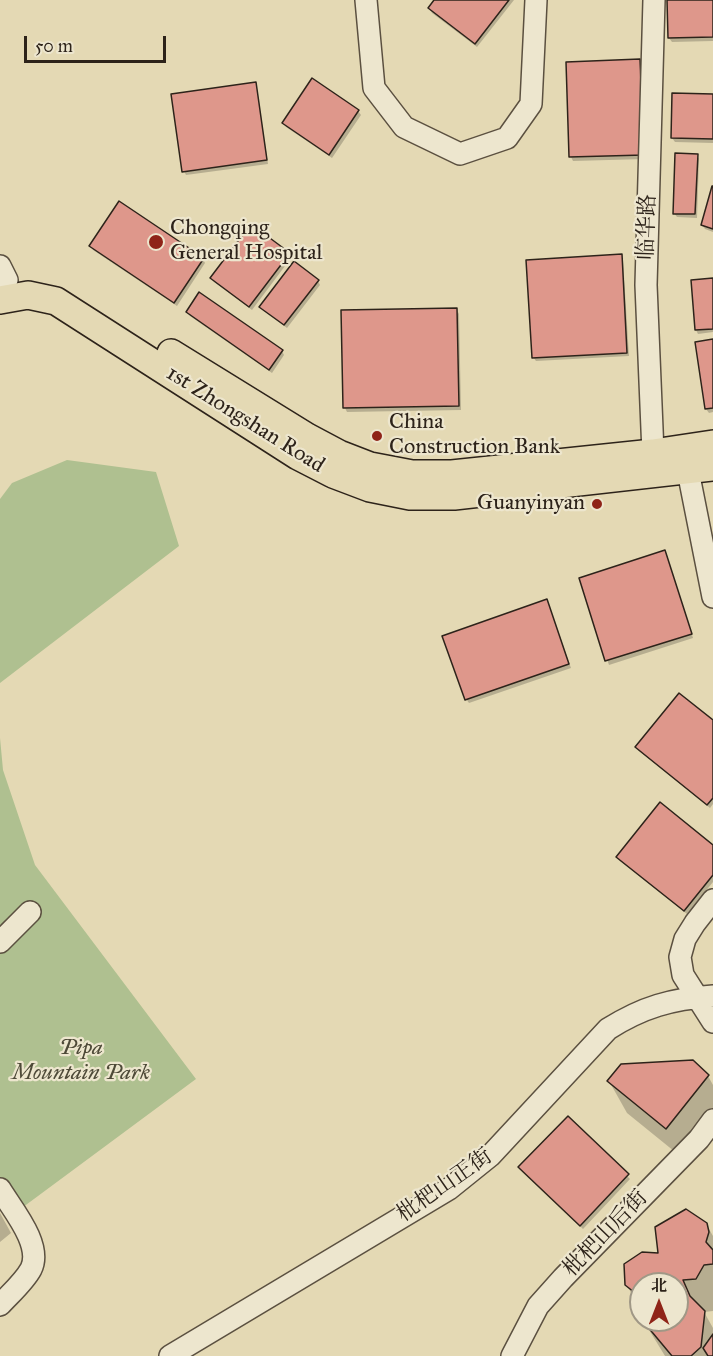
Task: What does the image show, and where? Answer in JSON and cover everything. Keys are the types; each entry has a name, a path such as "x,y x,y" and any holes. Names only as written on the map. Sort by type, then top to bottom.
{"main road":[{"name":"1st Zhongshan Road","path":"3,285 30,278 54,282 307,437 339,454 370,466 412,474 452,474 652,453 713,444"},
{"name":"1st Zhongshan Road","path":"3,285 28,295 56,301 298,456 333,474 370,488 410,496 454,496 701,469"}],"street":[{"path":"366,0 374,88 404,127 460,154 507,138 531,104 536,0"},
{"name":"临华路","path":"652,453 646,285 654,0"},
{"path":"701,469 713,597"},
{"path":"713,900 694,923 685,939 680,957 683,975 706,996 713,1022"},
{"path":"0,942 30,912"},
{"name":"枇杷山正街","path":"170,1356 449,1189 490,1156 608,1029 653,1005 706,996"},
{"name":"枇杷山后街","path":"512,1356 538,1306 562,1278 699,1139 713,1120"},
{"path":"0,1189 30,1238 34,1255 30,1271 0,1305"}],"green space":[{"path":"67,460 156,472 179,546 0,683 0,499 12,483"},
{"name":"Pipa Mountain Park","path":"0,738 3,770 35,865 196,1079 11,1216 0,1200"}],"building":[{"path":"434,0 509,0 475,44 428,8"},
{"path":"667,0 713,0 713,37 668,38"},
{"path":"640,59 644,155 569,157 566,62"},
{"path":"312,78 359,110 329,155 282,123"},
{"path":"256,82 267,160 182,172 171,94"},
{"path":"672,93 713,94 713,139 671,138"},
{"path":"675,153 698,154 695,214 673,214"},
{"path":"713,186 713,229 701,225"},
{"path":"119,201 204,258 174,303 89,246"},
{"path":"251,224 290,253 249,307 210,278"},
{"path":"622,254 627,353 532,358 526,260"},
{"path":"294,261 319,280 284,325 259,307"},
{"path":"713,278 713,329 695,330 691,280"},
{"path":"199,292 283,350 269,370 186,312"},
{"path":"457,308 459,406 343,408 341,310"},
{"path":"713,339 713,408 705,409 695,342"},
{"path":"665,550 692,634 605,661 579,578"},
{"path":"547,599 569,664 465,700 442,636"},
{"path":"679,693 713,720 713,798 707,805 635,747"},
{"path":"660,802 713,845 713,875 684,911 616,857"},
{"path":"693,1060 709,1075 666,1129 607,1081 621,1064"},
{"path":"568,1116 629,1174 580,1226 518,1167"},
{"path":"686,1209 707,1223 709,1232 706,1242 713,1250 713,1264 704,1265 696,1279 689,1280 689,1272 629,1272 629,1288 625,1285 624,1264 642,1252 658,1253 655,1227"},
{"path":"689,1294 705,1311 701,1347 691,1356 672,1356 652,1332 689,1332"},
{"path":"713,1334 713,1356 708,1356 703,1348"}],"place":[{"name":"Chongqing General Hospital","path":"156,242"},
{"name":"China Construction Bank","path":"377,436"},
{"name":"Guanyinyan","path":"597,504"}]}
